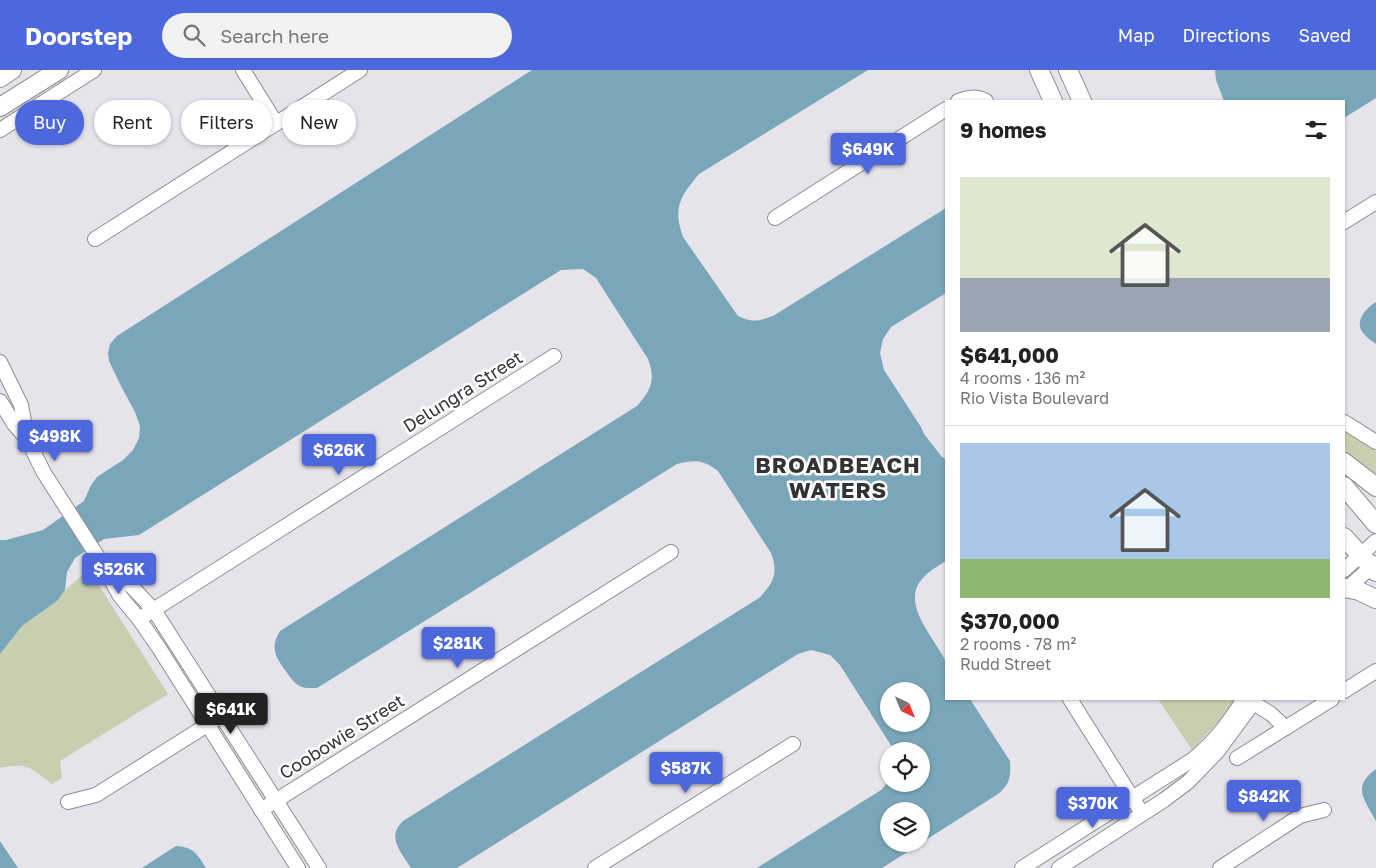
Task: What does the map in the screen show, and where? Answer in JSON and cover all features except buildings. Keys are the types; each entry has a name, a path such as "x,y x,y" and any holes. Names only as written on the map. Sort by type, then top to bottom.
{"main road":[{"path":"0,78 12,70"},
{"path":"0,107 59,70"},
{"path":"1039,70 1053,100"},
{"path":"1068,70 1082,100"},
{"path":"1345,463 1376,487"},
{"path":"1345,487 1376,524"},
{"path":"1345,538 1371,564"},
{"path":"1345,589 1359,591 1376,599"}],"street":[{"path":"0,130 94,70"},
{"path":"243,70 276,124"},
{"path":"95,238 360,70"},
{"path":"775,218 945,110"},
{"path":"1345,221 1376,202"},
{"name":"Delungra Street","path":"139,619 554,356"},
{"path":"0,362 20,405 28,439 44,473 101,562 120,596 159,648 298,868"},
{"path":"0,401 14,424 28,439"},
{"path":"1345,423 1376,442"},
{"path":"1345,589 1371,564 1376,542"},
{"name":"Coobowie Street","path":"261,810 671,552"},
{"path":"101,562 132,586 154,610 319,868"},
{"path":"1345,570 1371,564"},
{"path":"1345,690 1376,671"},
{"path":"1071,700 1142,814"},
{"path":"1022,868 1133,799 1203,752 1250,700"},
{"path":"1250,700 1271,714 1286,728"},
{"path":"1059,868 1176,791 1201,769 1228,739 1250,700"},
{"path":"1238,758 1330,700"},
{"path":"68,802 96,795 222,715"},
{"path":"595,868 793,744"},
{"path":"1220,868 1300,816 1324,810"}],"green space":[{"path":"1345,429 1376,451 1376,479 1345,455"},
{"path":"89,570 168,694 60,761 62,778 52,784 34,770 23,766 0,768 0,654 22,626 57,601 65,590"},
{"path":"1159,700 1239,700 1192,750"}],"water":[{"path":"532,70 868,70 699,174 687,189 680,202 678,218 683,237 738,316 748,320 755,320 773,316 945,209 945,294 891,327 883,339 880,353 884,370 924,434 945,458 945,562 929,572 918,584 915,595 916,606 926,629 945,660 945,700 971,700 1010,761 1010,775 1007,783 998,794 930,837 930,802 880,802 880,852 907,852 882,868 757,868 880,791 930,792 930,742 889,742 882,732 930,732 930,682 880,682 880,728 840,665 830,655 811,650 798,654 457,868 411,868 395,839 398,827 403,821 759,598 768,588 773,578 774,567 771,553 718,471 708,464 698,461 677,464 317,688 302,687 291,678 275,651 275,642 280,631 637,406 646,395 652,379 648,359 596,278 583,269 561,270 139,535 104,539 75,558 67,572 65,590 57,601 22,626 0,654 0,540 43,530 84,501 97,477 123,460 133,450 139,438 140,426 135,412 109,361 110,344 117,336"},
{"path":"1215,70 1376,70 1376,98 1345,117 1345,100 1224,100 1216,80"},
{"path":"1376,302 1376,344 1361,329 1360,320 1368,308"},
{"path":"1376,769 1376,821 1362,794 1362,788 1368,776"},
{"path":"0,841 18,868 0,868"},
{"path":"176,846 187,848 194,852 206,868 142,868"}],"district":[{"name":"BROADBEACH WATERS","path":"838,478"}]}
